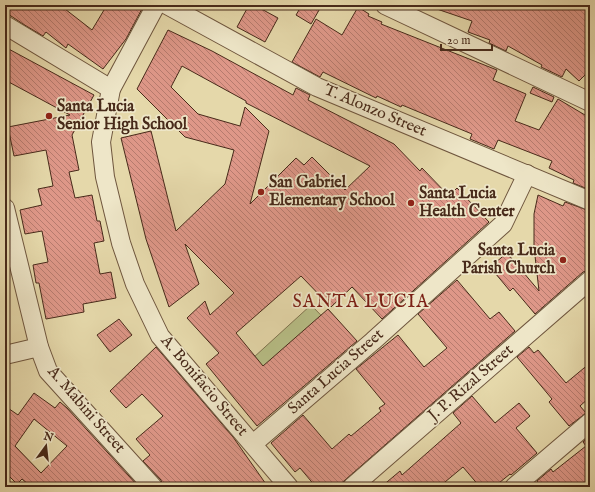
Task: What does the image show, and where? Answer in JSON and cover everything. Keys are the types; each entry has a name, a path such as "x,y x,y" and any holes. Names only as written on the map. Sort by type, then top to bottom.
{"street":[{"name":"A. Bonifacio Street","path":"156,5 111,89 101,142 105,176 121,243 135,284 160,336 289,487"},
{"name":"T. Alonzo Street","path":"167,5 317,87 527,174 590,202"},
{"path":"385,5 590,102"},
{"path":"5,25 111,89"},
{"name":"Santa Lucia Street","path":"253,444 373,341 503,224 527,174"},
{"name":"A. Mabini Street","path":"5,208 39,347 48,371 153,487"},
{"name":"J. P. Rizal Street","path":"352,487 590,280"},
{"path":"5,355 39,347"},
{"path":"514,487 590,422"}],"green space":[{"path":"311,305 350,345 289,397 253,358"}],"building":[{"path":"5,5 55,5 64,10 65,9 92,30 107,5 144,5 126,39 103,69 68,44 66,48 46,32 43,36 23,24 5,12"},
{"path":"249,5 254,5 278,18 265,42 237,27"},
{"path":"302,5 322,5 311,24 296,15"},
{"path":"431,5 578,5 590,8 590,70 579,81 566,69 562,77 541,67 542,65 508,46 506,51 489,43 490,40 468,32 472,21 431,7"},
{"path":"358,7 369,14 368,16 382,22 381,24 497,70 493,80 526,94 515,121 539,130 558,99 590,118 590,190 573,183 574,180 549,168 552,161 498,140 494,149 470,139 472,134 402,105 401,107 377,96 376,98 323,72 320,77 292,62 316,19 342,35"},
{"name":"San Gabriel Elementary School","path":"168,30 212,51 293,95 296,88 310,95 308,100 394,144 420,171 422,168 449,196 457,188 489,222 382,319 352,287 331,307 301,276 236,333 263,366 328,309 357,341 257,426 206,364 219,353 187,318 205,301 210,315 234,293 185,244 199,284 169,307 146,239 121,138 151,131 176,231 225,184 234,150 185,137 137,89","holes":["182,66 246,101 246,103 370,166 345,190 312,157 304,165 296,158 250,204 269,131 245,107 240,126 198,114 171,87"]},
{"path":"5,47 94,95 72,135 79,170 69,172 75,198 92,195 97,221 100,221 104,241 94,243 100,274 111,272 116,298 83,304 84,312 46,319 39,283 36,283 33,265 48,262 42,231 25,234 20,210 42,205 38,189 53,186 46,150 14,156 8,127 70,115 5,80"},
{"path":"533,87 554,97 552,102 530,93"},
{"name":"Santa Lucia Parish Church","path":"538,195 563,206 565,202 590,211 590,270 583,272 535,314 513,288 510,291 490,267 507,253 539,291 534,247 534,214"},
{"path":"457,280 490,319 499,312 515,331 337,487 316,487 300,468 295,472 271,443 303,415 332,449 349,434 351,436 381,411 379,408 385,404 356,369 398,335 424,367 447,348 418,314"},
{"path":"119,319 132,335 110,352 97,335"},
{"path":"156,347 233,437 268,487 163,487 161,480 143,461 150,455 136,439 163,416 142,394 126,408 110,391"},
{"path":"529,347 534,353 538,350 566,383 590,363 590,397 580,406 586,413 569,426 549,402 552,399 517,357"},
{"path":"34,393 55,408 60,402 139,487 27,487 29,485 22,479 17,484 5,472 5,406 18,415","holes":["34,419 67,446 41,473 15,446"]},
{"path":"472,396 495,423 519,403 530,416 516,428 537,453 494,487 480,487 463,467 439,487 381,487 400,471 402,475 461,423 453,413"},
{"path":"590,436 590,487 535,487 539,484 537,481 551,469 553,472 586,446 583,442"}],"place":[{"name":"Santa Lucia Senior High School","path":"49,116"},
{"name":"San Gabriel Elementary School","path":"261,192"},
{"name":"Santa Lucia Health Center","path":"411,203"},
{"name":"Santa Lucia Parish Church","path":"563,260"}],"district":[{"name":"SANTA LUCIA","path":"361,302"}]}
